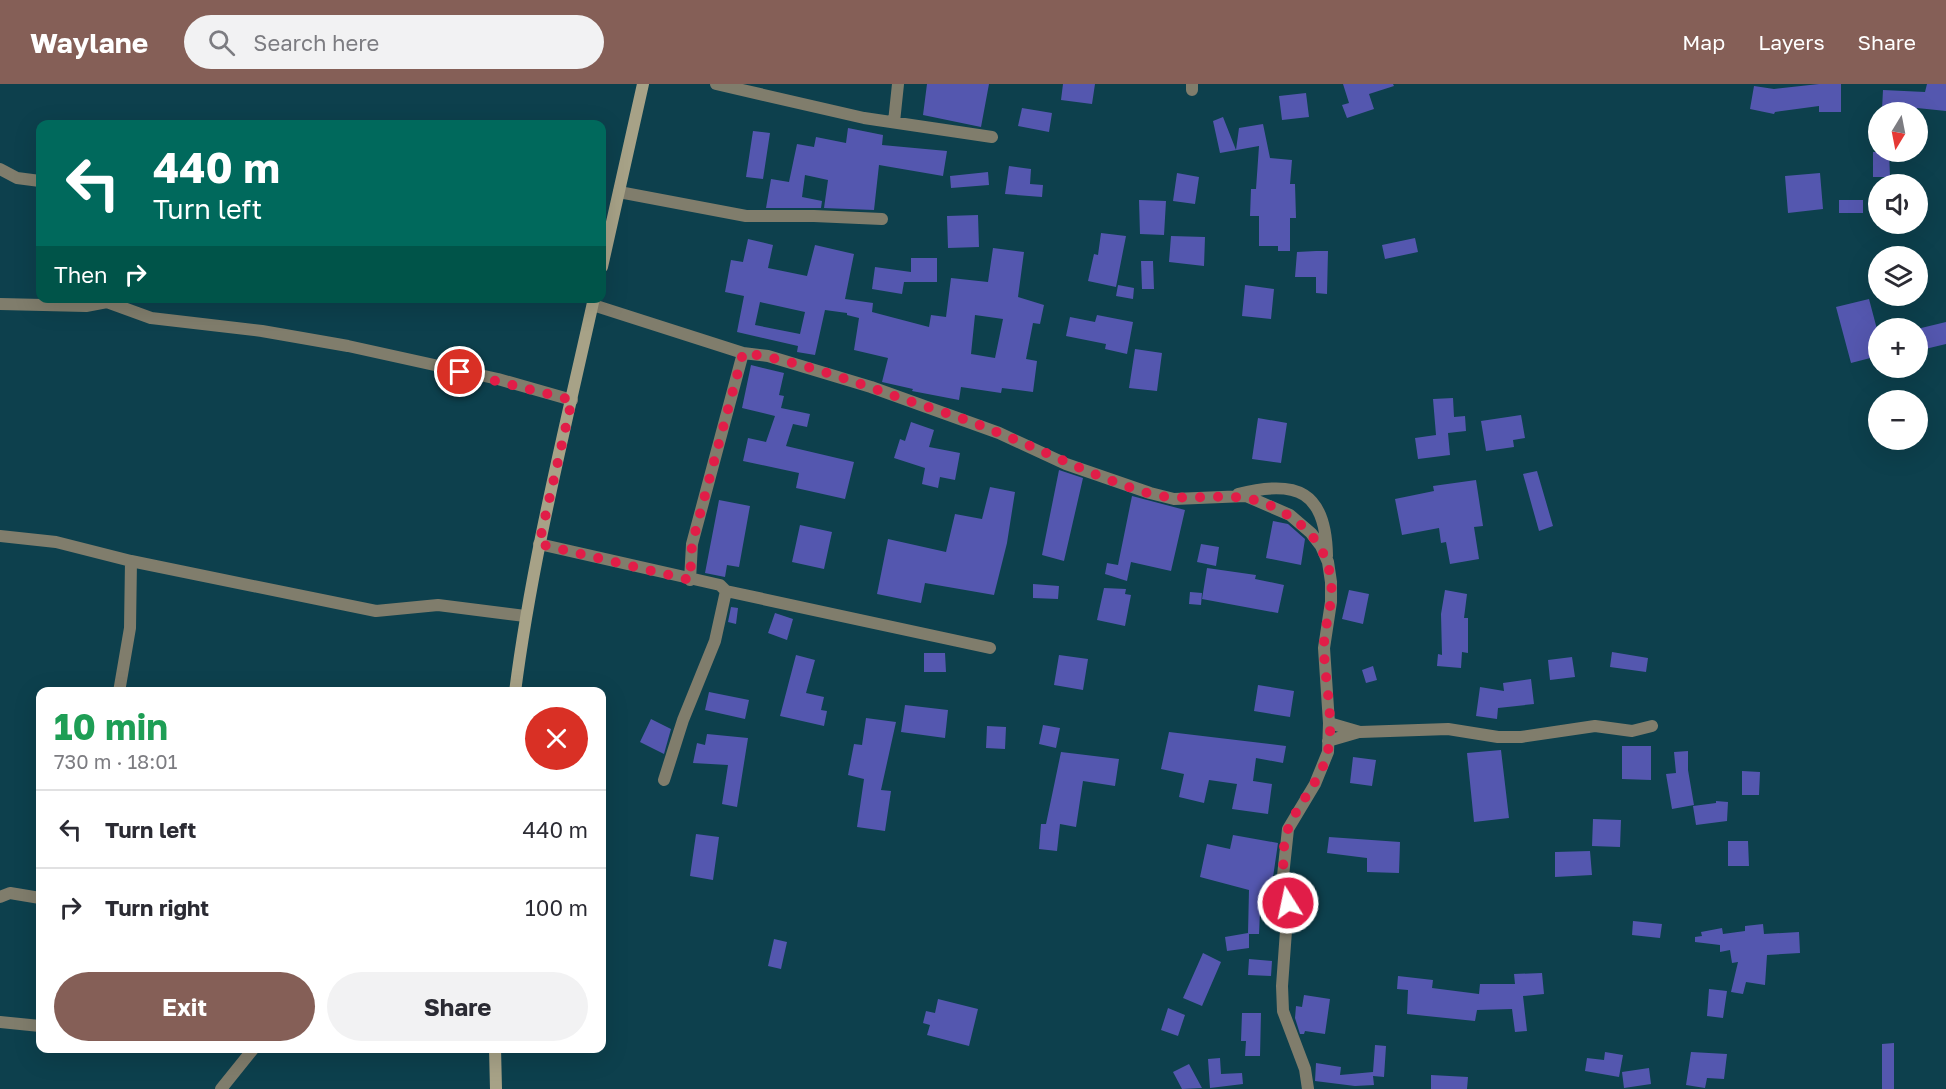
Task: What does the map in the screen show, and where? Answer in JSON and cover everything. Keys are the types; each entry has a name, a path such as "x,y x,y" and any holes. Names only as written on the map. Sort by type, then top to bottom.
{"street":[{"path":"606,246 643,84"},
{"path":"716,84 894,122 992,137"},
{"path":"894,122 898,84"},
{"path":"0,169 17,178 36,180"},
{"path":"619,192 746,216 882,219"},
{"path":"0,304 86,306 102,303"},
{"path":"110,303 151,318 262,331 348,346 498,379 572,400"},
{"path":"515,687 539,544 593,303"},
{"path":"596,303 743,353 768,356 871,387 999,432 1066,464 1150,493 1174,498 1246,496 1290,515 1311,533 1321,546 1328,562"},
{"path":"690,580 692,544 743,353"},
{"path":"1231,496 1260,488 1288,487 1301,491 1318,508 1327,532 1331,602 1323,648 1329,723 1328,752 1316,784 1288,829 1283,876 1288,903 1282,986 1283,1011 1305,1069 1308,1089"},
{"path":"0,536 56,542 131,561 376,611 438,605 525,616"},
{"path":"539,544 720,585 726,591 990,648"},
{"path":"120,687 130,628 131,561"},
{"path":"664,780 683,720 715,640 726,591"},
{"path":"1329,723 1360,732"},
{"path":"1328,741 1360,732 1448,729 1498,737 1521,737 1595,726 1632,731 1652,726"},
{"path":"0,897 10,893 36,897"},
{"path":"0,1022 36,1026"},
{"path":"220,1089 250,1053"},
{"path":"495,1053 496,1089"}],"building":[{"path":"927,84 989,84 981,127 923,115"},
{"path":"1063,84 1095,84 1092,104 1061,100"},
{"path":"1343,84 1393,84 1394,86 1369,94 1374,109 1347,118 1342,105 1349,103"},
{"path":"1841,84 1841,112 1819,112 1819,106 1774,114 1750,109 1754,86 1774,89"},
{"path":"1927,84 1946,84 1946,111 1928,109 1928,102 1882,102 1883,90 1925,92"},
{"path":"1306,93 1309,117 1282,120 1279,96"},
{"path":"1022,108 1052,113 1049,132 1018,126"},
{"path":"1223,117 1236,150 1239,128 1263,124 1270,158 1292,160 1290,184 1295,184 1296,218 1290,218 1290,251 1278,251 1278,246 1259,246 1259,216 1250,216 1251,189 1256,189 1259,146 1220,153 1213,121"},
{"path":"848,128 883,135 882,145 947,151 943,176 879,165 874,210 824,208 828,180 805,175 802,197 822,201 821,208 766,208 771,179 789,182 797,144 814,147 816,137 846,143"},
{"path":"753,131 770,133 763,179 746,177"},
{"path":"1873,162 1889,162 1890,174 1873,174"},
{"path":"1009,166 1031,169 1030,184 1043,185 1042,197 1005,194"},
{"path":"988,172 989,185 951,188 950,176"},
{"path":"1177,173 1199,177 1195,204 1173,201"},
{"path":"1820,173 1823,209 1788,213 1785,176"},
{"path":"1139,200 1166,201 1164,235 1140,234"},
{"path":"1839,200 1863,200 1863,213 1839,213"},
{"path":"978,215 979,247 948,248 947,216"},
{"path":"1101,233 1126,236 1116,287 1088,281 1094,254 1098,255"},
{"path":"1171,236 1205,237 1204,266 1169,262"},
{"path":"1415,238 1418,252 1385,259 1382,245"},
{"path":"748,239 773,245 768,268 807,276 815,245 854,254 845,299 873,303 872,312 929,327 931,315 946,317 951,278 988,282 993,248 1024,252 1018,297 1044,305 1040,324 1033,323 1026,359 1037,361 1033,392 1002,388 1001,393 961,387 959,400 912,391 913,389 882,382 888,358 854,350 859,318 847,315 847,313 825,310 815,355 797,352 798,346 737,332 744,296 725,292 731,260 743,262","holes":["760,302 805,312 800,334 755,325","975,315 1003,319 995,358 971,354"]},
{"path":"1328,251 1327,294 1316,293 1316,277 1295,277 1297,252"},
{"path":"911,258 937,258 937,282 904,282 902,294 872,289 875,267 911,272"},
{"path":"1141,261 1153,261 1154,289 1142,289"},
{"path":"1118,285 1134,288 1133,299 1116,296"},
{"path":"1245,285 1274,289 1271,319 1242,316"},
{"path":"1868,299 1868,306 1871,306 1874,318 1868,318 1868,359 1851,363 1836,307"},
{"path":"1097,315 1133,322 1127,354 1105,349 1106,344 1066,336 1070,317 1095,322"},
{"path":"1946,322 1946,344 1928,348 1928,326"},
{"path":"1135,349 1162,353 1157,391 1129,388"},
{"path":"751,365 784,373 779,395 784,396 781,408 810,414 807,427 793,424 786,446 854,462 845,499 796,488 799,473 743,461 748,438 766,442 775,416 742,408"},
{"path":"1453,398 1454,417 1465,416 1466,431 1448,433 1450,455 1418,459 1415,438 1436,435 1433,399"},
{"path":"1521,415 1525,438 1513,440 1514,447 1486,451 1481,421"},
{"path":"1258,418 1287,423 1281,463 1252,459"},
{"path":"911,422 934,430 929,447 960,453 955,480 940,477 938,488 922,484 925,468 894,458 900,439 905,441"},
{"path":"1059,470 1083,478 1064,561 1042,555"},
{"path":"1537,471 1553,526 1539,531 1523,474"},
{"path":"1476,480 1483,526 1474,527 1479,559 1450,564 1446,542 1441,543 1439,528 1402,535 1395,499 1434,491 1433,486"},
{"path":"990,487 1015,492 1007,543 994,595 925,583 921,603 877,594 888,539 946,552 955,514 982,519"},
{"path":"1132,496 1185,510 1171,571 1131,562 1127,581 1105,574 1107,563 1118,565"},
{"path":"719,500 750,506 739,567 727,565 725,577 705,573"},
{"path":"1273,521 1288,524 1305,539 1301,565 1266,558"},
{"path":"800,525 832,532 824,569 792,562"},
{"path":"1201,544 1219,547 1216,566 1197,562"},
{"path":"1207,568 1256,575 1255,579 1284,585 1278,613 1202,599"},
{"path":"1033,584 1059,586 1058,599 1033,598"},
{"path":"1104,588 1126,589 1125,594 1131,595 1125,626 1097,620"},
{"path":"1349,590 1369,594 1363,624 1342,619"},
{"path":"1445,590 1467,594 1464,618 1468,618 1468,653 1462,652 1461,668 1437,666 1438,654 1442,655 1441,614"},
{"path":"1190,592 1202,593 1201,605 1189,604"},
{"path":"731,607 738,608 736,624 728,622"},
{"path":"775,613 793,619 787,640 768,633"},
{"path":"1612,652 1648,658 1646,672 1610,667"},
{"path":"924,653 945,653 946,672 924,672"},
{"path":"796,655 815,660 806,693 824,697 821,710 827,711 824,726 780,716"},
{"path":"1059,655 1088,659 1083,690 1054,685"},
{"path":"1572,657 1575,677 1550,680 1548,660"},
{"path":"1373,666 1377,680 1366,683 1362,670"},
{"path":"1531,679 1534,704 1498,708 1497,719 1476,716 1480,687 1504,691 1503,683"},
{"path":"1258,685 1294,691 1290,717 1254,711"},
{"path":"709,692 749,700 745,719 705,710"},
{"path":"905,705 948,710 945,738 901,732"},
{"path":"866,718 896,722 881,790 891,791 885,831 857,827 864,779 848,775 854,744 862,745"},
{"path":"651,719 671,729 664,754 640,742"},
{"path":"1043,725 1060,728 1056,748 1039,744"},
{"path":"987,726 1006,727 1005,749 986,748"},
{"path":"1169,732 1286,746 1283,763 1256,758 1253,781 1272,784 1268,814 1232,809 1237,784 1209,780 1204,803 1179,797 1184,774 1161,769"},
{"path":"707,734 748,738 737,807 722,804 728,765 693,763 697,743 705,745"},
{"path":"1622,746 1651,746 1651,780 1622,779"},
{"path":"1501,750 1509,818 1474,822 1467,753"},
{"path":"1688,751 1688,770 1694,805 1672,809 1666,774 1676,773 1674,752"},
{"path":"1061,752 1119,759 1115,786 1083,781 1076,827 1060,824 1057,851 1039,849 1041,824 1046,824"},
{"path":"1353,757 1376,760 1372,786 1350,783"},
{"path":"1742,771 1760,772 1759,795 1742,795"},
{"path":"1716,801 1728,802 1727,821 1696,825 1693,806 1716,803"},
{"path":"1593,819 1621,820 1620,847 1592,846"},
{"path":"696,834 719,837 713,880 690,876"},
{"path":"1233,835 1278,843 1271,891 1261,889 1259,934 1249,934 1249,948 1227,951 1225,937 1248,933 1249,890 1200,877 1207,844 1230,849"},
{"path":"1329,837 1400,842 1399,873 1367,872 1367,858 1327,853"},
{"path":"1728,841 1748,841 1749,866 1728,866"},
{"path":"1590,851 1592,875 1555,877 1555,852"},
{"path":"1633,921 1662,924 1660,938 1632,935"},
{"path":"1763,924 1764,934 1799,932 1800,953 1767,955 1765,985 1746,982 1743,994 1731,992 1738,962 1732,963 1730,950 1720,952 1720,945 1695,942 1695,937 1702,936 1701,932 1722,928 1723,934 1745,931 1745,926"},
{"path":"774,939 787,942 781,969 768,966"},
{"path":"1203,953 1221,962 1202,1006 1183,998"},
{"path":"1249,959 1272,961 1271,976 1248,975"},
{"path":"1542,973 1544,994 1523,996 1527,1031 1515,1032 1512,1009 1477,1010 1475,1021 1407,1014 1408,990 1397,989 1398,976 1433,980 1432,988 1479,994 1480,984 1515,984 1514,974"},
{"path":"1709,989 1727,991 1723,1018 1707,1016"},
{"path":"1304,995 1330,999 1325,1034 1305,1031 1304,1034 1300,1034 1295,1018 1296,1006 1302,1007"},
{"path":"938,999 978,1009 969,1046 927,1035 930,1025 923,1023 926,1011 935,1013"},
{"path":"1168,1008 1185,1015 1178,1036 1161,1030"},
{"path":"1242,1013 1261,1013 1260,1056 1245,1056 1246,1041 1241,1041"},
{"path":"1894,1043 1894,1089 1882,1089 1882,1044"},
{"path":"1375,1045 1386,1046 1384,1077 1373,1076 1374,1085 1355,1086 1315,1081 1316,1063 1341,1067 1340,1075 1373,1072"},
{"path":"1605,1052 1623,1055 1619,1077 1585,1071 1587,1058 1604,1060"},
{"path":"1691,1052 1727,1054 1724,1079 1707,1078 1705,1088 1686,1085"},
{"path":"1220,1058 1221,1074 1242,1073 1243,1084 1210,1088 1208,1059"},
{"path":"1189,1064 1202,1088 1182,1089 1173,1072"},
{"path":"1649,1068 1651,1084 1624,1088 1622,1072"},
{"path":"1431,1075 1468,1077 1467,1089 1431,1089"}],"route":[{"path":"460,372 498,379 572,400 539,544 690,580 692,544 743,353 768,356 871,387 999,432 1066,464 1150,493 1174,498 1246,496 1290,515 1311,533 1321,546 1328,562 1331,602 1323,648 1329,723 1328,752 1316,784 1292,818 1288,829 1283,876 1288,903"}]}
